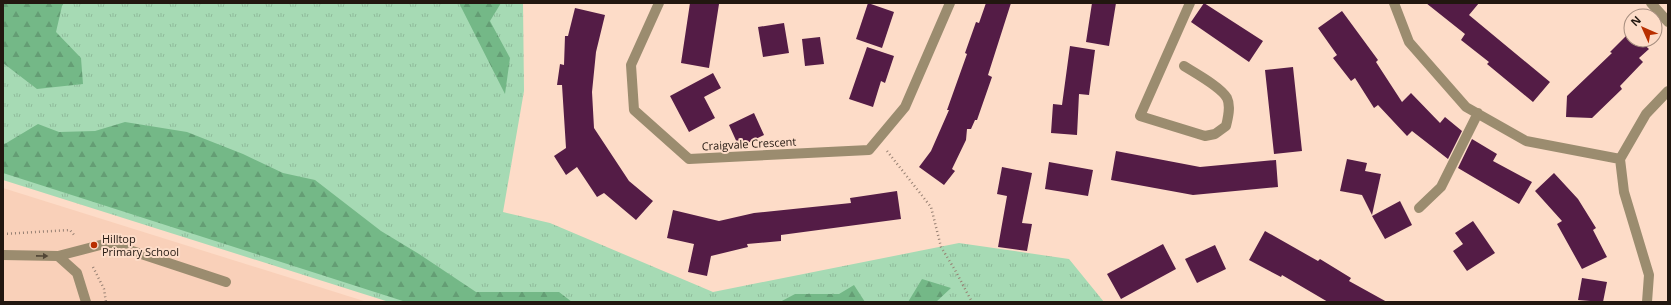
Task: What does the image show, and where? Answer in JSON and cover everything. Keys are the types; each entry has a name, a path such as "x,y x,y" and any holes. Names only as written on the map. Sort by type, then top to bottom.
{"street":[{"name":"Craigvale Crescent","path":"659,3 631,65 634,110 689,159 869,150 905,107 948,3"},
{"path":"1184,66 1221,91 1227,99 1228,112 1226,126 1215,134 1205,136 1140,116 1190,3"},
{"path":"1394,3 1409,42 1466,106 1526,141 1620,159"},
{"path":"1650,3 1668,22"},
{"path":"1648,302 1649,275 1624,192 1620,159 1646,114 1668,91"},
{"path":"1419,208 1440,186 1478,113"},
{"path":"3,256 58,256 108,243 226,282"},
{"path":"58,256 77,273 86,302"}],"path":[{"path":"878,139 931,207 941,247 972,302"}],"shaded area":[{"name":"Hilltop Primary School","path":"3,188 367,302 3,302"}],"green space":[{"path":"3,3 523,3 524,91 503,212 550,223 713,292 959,243 1069,259 1104,302 389,302 3,180"},
{"path":"3,3 64,3 56,32 81,58 83,84 37,89 3,63"},
{"path":"459,3 501,3 490,21 510,58 505,94"},
{"path":"125,122 187,132 243,154 283,173 315,180 381,231 476,292 559,292 572,302 406,302 3,173 3,145 38,124 59,132 95,131"},
{"path":"922,279 951,288 936,302 908,302"},
{"path":"854,285 865,302 780,302 795,294 839,294"}],"building":[{"path":"690,3 719,4 709,68 681,63"},
{"path":"868,3 894,12 882,48 856,39"},
{"path":"986,3 1011,3 988,75 992,77 977,120 975,120 971,129 967,129 966,140 952,169 955,171 944,185 919,167 931,151 949,110 947,110 967,54 965,53 976,22 979,23"},
{"path":"1092,3 1116,3 1109,46 1086,42"},
{"path":"1204,3 1263,41 1249,62 1191,22"},
{"path":"1426,3 1479,3 1469,15 1550,82 1533,102 1487,64 1489,62 1461,40 1465,34"},
{"path":"575,8 605,15 596,52 592,92 594,128 629,181 653,201 636,220 604,193 597,197 577,167 566,175 554,156 566,148 562,85 557,85 560,64 564,65 565,36 568,36"},
{"path":"1342,11 1378,60 1376,62 1402,102 1411,93 1440,123 1445,117 1462,131 1448,159 1412,131 1407,136 1378,105 1374,108 1355,78 1351,81 1333,58 1337,55 1318,28"},
{"path":"784,23 789,53 763,57 758,27"},
{"path":"820,37 824,64 805,66 802,39"},
{"path":"1623,39 1623,48 1649,49 1639,58 1643,62 1620,86 1622,89 1592,118 1566,117 1567,96 1612,53 1610,52"},
{"path":"1070,46 1095,50 1089,95 1079,94 1077,135 1051,133 1053,104 1062,105"},
{"path":"867,47 894,56 885,83 881,81 873,107 849,99"},
{"path":"1293,67 1302,151 1274,154 1265,70"},
{"path":"713,73 721,88 704,97 715,118 689,132 670,96"},
{"path":"754,113 764,135 739,147 729,125"},
{"path":"1472,139 1497,154 1493,161 1532,182 1519,204 1458,168"},
{"path":"1116,151 1200,167 1276,160 1278,187 1193,195 1111,180"},
{"path":"1347,159 1367,163 1365,171 1381,174 1372,215 1362,195 1340,191"},
{"path":"1049,162 1093,170 1088,196 1045,189"},
{"path":"1002,167 1032,173 1022,223 1032,224 1027,251 998,247 1007,196 997,194"},
{"path":"1554,173 1578,199 1596,228 1593,230 1607,257 1582,269 1557,224 1562,221 1535,191"},
{"path":"897,191 901,219 781,235 781,241 747,244 748,247 711,256 707,276 688,272 694,244 667,238 673,210 719,221 754,213 851,203 850,198"},
{"path":"1400,201 1412,225 1385,239 1372,216"},
{"path":"1473,221 1495,253 1467,271 1453,251 1463,244 1455,233"},
{"path":"1265,231 1318,261 1320,259 1351,278 1349,281 1387,302 1328,302 1282,275 1281,277 1249,260"},
{"path":"1163,244 1176,269 1121,299 1107,274"},
{"path":"1215,245 1226,269 1197,283 1185,259"},
{"path":"1582,278 1607,282 1603,302 1578,300"}],"place":[{"name":"Hilltop Primary School","path":"94,245"}]}
